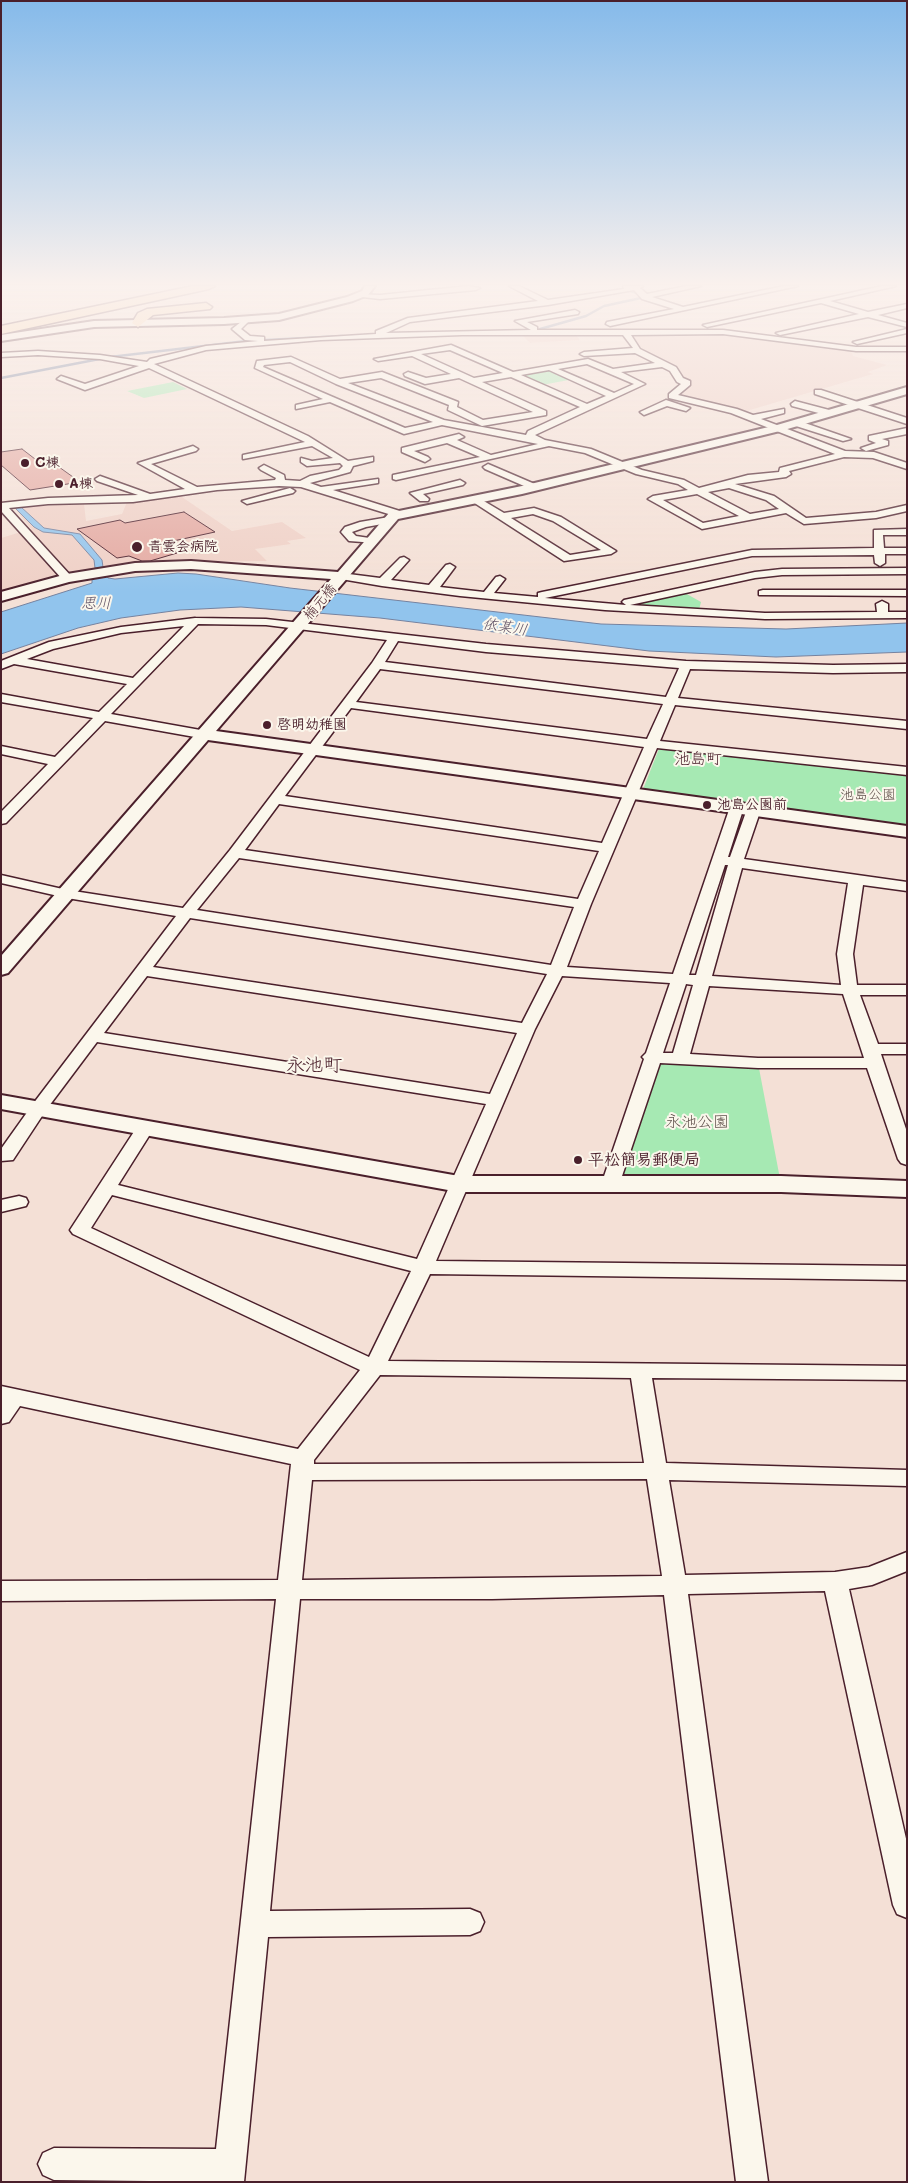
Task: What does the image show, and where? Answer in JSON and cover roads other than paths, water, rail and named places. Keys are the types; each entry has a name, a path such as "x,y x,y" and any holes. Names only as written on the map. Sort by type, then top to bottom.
{"street":[{"path":"197,388 314,443 345,462 347,470 313,478 311,487"},
{"path":"306,388 404,431 442,422"},
{"path":"357,388 442,422 588,451 657,478 681,482 748,517"},
{"path":"299,406 395,388"},
{"path":"414,388 455,404 451,408 482,423 543,413"},
{"path":"489,388 558,420"},
{"path":"542,388 588,408"},
{"path":"595,388 614,396"},
{"path":"535,440 530,436 531,433 632,388"},
{"path":"681,388 672,396 734,411 844,454"},
{"path":"372,541 353,539 346,532 349,529 364,524 534,487 796,424 907,390"},
{"path":"818,392 907,421"},
{"path":"486,400 506,396"},
{"path":"644,412 666,403 714,416 734,411"},
{"path":"795,404 830,413"},
{"path":"753,418 781,411"},
{"path":"796,424 846,439"},
{"path":"426,459 405,450 487,431"},
{"path":"907,431 872,438 885,443 866,448 907,466"},
{"path":"448,440 534,487"},
{"path":"246,457 314,443"},
{"path":"396,477 489,462 550,444"},
{"path":"193,449 143,463 195,490"},
{"path":"730,485 729,482 786,474 783,470 844,454 868,454 883,457"},
{"path":"304,460 310,464 370,459"},
{"path":"264,468 281,477 279,483"},
{"path":"704,478 770,498 804,521 866,516 907,508"},
{"path":"100,479 152,497"},
{"path":"247,501 311,487 375,481"},
{"path":"2,506 152,497 195,490 279,483 311,487 394,517"},
{"path":"424,499 415,493 460,483"},
{"path":"730,485 653,499 702,526 786,510"},
{"path":"444,486 504,516 568,559 611,551 557,519 534,511 504,516"},
{"path":"2,506 67,578"},
{"name":"楠元橋","path":"1,969 394,517"},
{"path":"883,615 878,532 907,532"},
{"path":"524,599 763,552 907,551"},
{"path":"726,558 755,575 763,593 765,616"},
{"path":"382,583 404,560"},
{"path":"1,597 91,572 192,565 340,578 605,607 765,616 907,615"},
{"path":"432,589 450,567"},
{"path":"605,607 755,575 782,572 907,571"},
{"path":"487,595 500,579"},
{"path":"763,593 907,593"},
{"path":"4,815 104,717 195,621"},
{"path":"6,663 49,646 84,637 195,621 266,622 300,625 562,655 686,665 833,669 907,668"},
{"path":"1,1155 7,1156 39,1108 187,912 235,853 377,665 395,637"},
{"path":"6,663 137,682"},
{"path":"377,665 671,701 907,725"},
{"path":"54,2164 229,2173 288,1591 303,1465 374,1368 423,1267 527,1028 557,970 582,904 686,665"},
{"path":"1,698 206,735 313,748 907,832"},
{"path":"346,704 653,744 907,771"},
{"path":"1,750 58,762"},
{"path":"275,800 608,848"},
{"path":"610,1184 651,1057 720,860 745,808"},
{"path":"680,1060 736,862 745,808"},
{"path":"235,853 582,904"},
{"path":"720,860 907,887"},
{"path":"1,879 68,894 557,970 850,990 907,990"},
{"path":"856,880 845,954 850,990 873,1056 900,1114 907,1159"},
{"path":"144,971 527,1028"},
{"path":"95,1036 496,1100"},
{"path":"651,1057 680,1060 873,1056 907,1049"},
{"path":"1,1102 459,1184 781,1184 907,1189"},
{"path":"145,1128 80,1230 374,1368 907,1373"},
{"path":"106,1188 423,1267 907,1273"},
{"path":"640,1369 655,1471 675,1585 752,2182"},
{"path":"1,1416 8,1396 303,1465 655,1471 907,1478"},
{"path":"1,1591 492,1590 835,1581 872,1576 907,1561"},
{"path":"835,1581 907,1905"},
{"path":"254,1924 470,1922"}],"water":[{"path":"21,507 44,528 80,534 102,560 103,567 95,568 94,560 72,535 43,532 34,527 15,508"},
{"name":"思川","path":"105,573 108,578 115,579 178,573 196,574 290,588 601,624 786,629 907,623 907,652 776,657 649,651 380,618 241,607 180,610 121,618 78,628 1,654 1,612 92,583 92,575"}],"place":[{"name":"C棟","path":"25,463"},
{"name":"A棟","path":"59,484"},
{"name":"青雲会病院","path":"137,547"},
{"name":"啓明幼稚園","path":"267,725"},
{"name":"池島公園前","path":"707,805"},
{"name":"平松簡易郵便局","path":"578,1160"}],"district":[{"name":"池島町","path":"698,759"},
{"name":"永池町","path":"314,1065"}],"water label":[{"name":"依某川","path":"505,627"}],"park label":[{"name":"池島公園","path":"868,795"},
{"name":"永池公園","path":"697,1122"}]}
